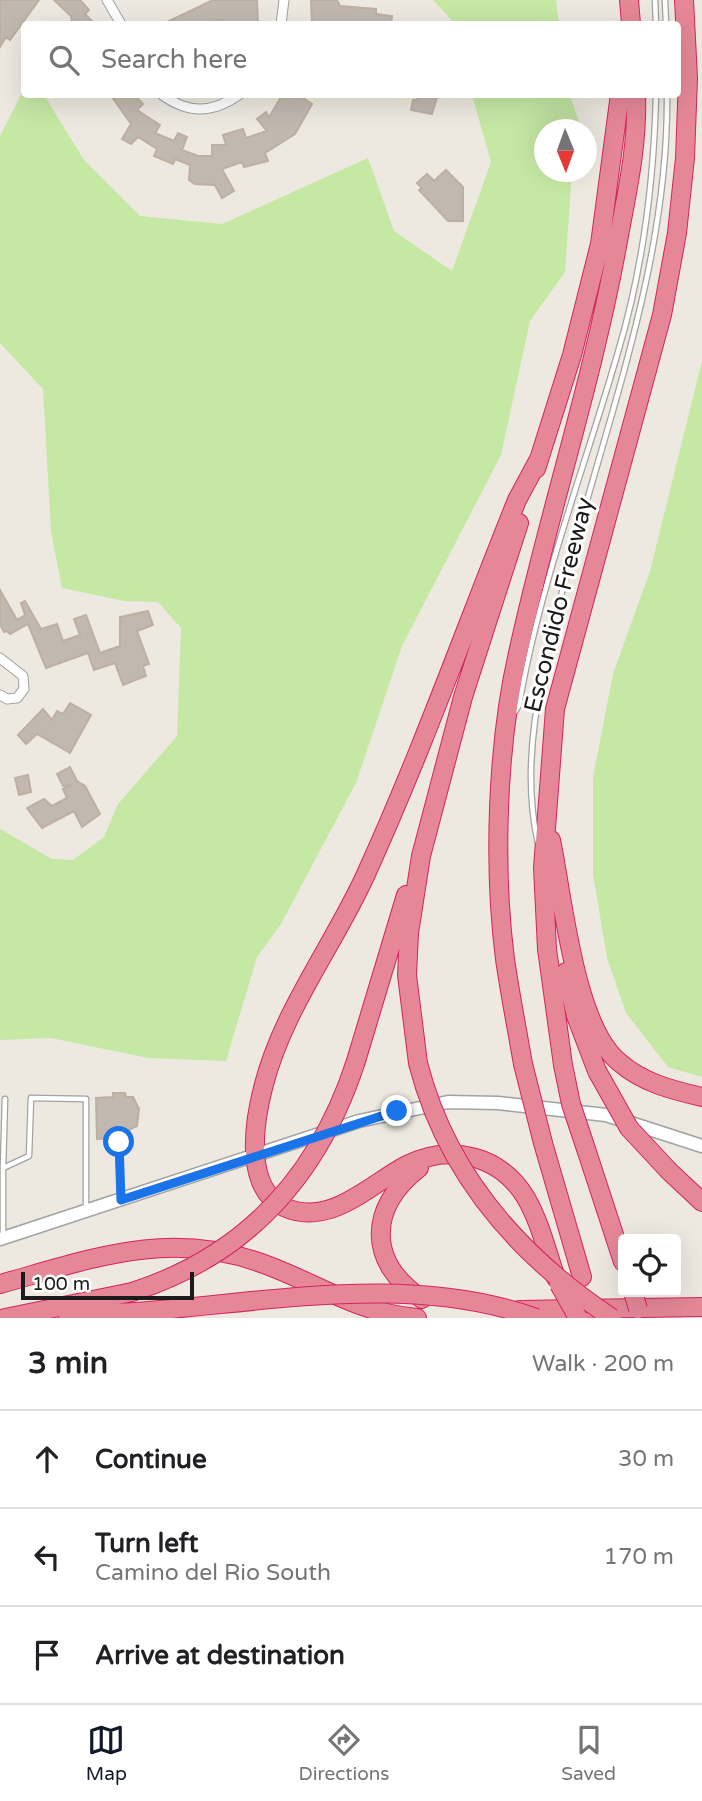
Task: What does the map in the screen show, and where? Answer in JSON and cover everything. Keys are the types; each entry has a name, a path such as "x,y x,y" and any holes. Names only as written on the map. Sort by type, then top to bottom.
{"highway":[{"path":"629,0 631,21"},
{"name":"Escondido Freeway","path":"618,1247 570,1104 563,1065 547,949 543,868 545,809 555,709 662,315 677,233 688,78 684,0"},
{"path":"612,1318 540,1263 489,1209 441,1129 418,1063 407,975 412,908 421,856 463,697 572,355 600,244 619,98"},
{"name":"Escondido Freeway","path":"594,1318 523,1064 505,958 499,876 501,792 517,656 605,315 633,172 636,98"},
{"path":"538,459 517,500 396,808 365,877 278,1041 263,1087 255,1128 260,1181 270,1197 289,1209 311,1213 339,1206 410,1163 433,1157 472,1156 503,1171 526,1198 556,1278 579,1318"},
{"path":"545,809 580,984 593,1027 617,1061 640,1078 702,1097"},
{"path":"5,1318 132,1292 192,1267 236,1239 288,1191 324,1139 338,1112 403,903 421,856"},
{"path":"562,894 563,957 568,985 576,1016 597,1072 629,1128 702,1202"},
{"path":"433,1157 402,1182 384,1213 381,1245 391,1272 403,1286 423,1300 443,1305 541,1314"},
{"path":"0,1284 112,1252 185,1247 253,1261 361,1308 417,1318"},
{"path":"26,1318 344,1295 409,1294 466,1300 541,1314"},
{"path":"635,1297 640,1315"},
{"path":"506,1318 702,1307"}],"street":[{"path":"107,0 119,21"},
{"path":"281,21 284,0"},
{"path":"166,98 174,104 200,111 232,98"},
{"path":"0,658 23,676 24,689 17,698 7,699 0,695"},
{"path":"2,1238 359,1121 438,1104 498,1103 606,1115 702,1146"}],"lane":[{"path":"655,0 656,21"},
{"path":"665,0 666,21"},
{"path":"508,723 519,705 527,655 554,552 618,352 632,297 652,176 656,98"},
{"path":"543,868 530,810 530,765 537,712 571,559 643,300 662,173 667,98"},
{"path":"3,1168 29,1156 31,1098 86,1099 86,1212"},
{"path":"2,1238 5,1099"},
{"path":"119,1142 121,1200"}],"green space":[{"path":"433,0 556,0 559,21 451,21"},
{"path":"21,95 21,98 46,98 84,160 140,216 222,224 368,158 394,231 452,271 491,162 473,98 571,98 578,119 534,119 534,182 571,182 565,272 530,321 501,455 402,646 356,783 281,924 257,957 226,1061 148,1058 51,1038 0,1040 0,829 52,859 73,860 104,837 118,804 177,736 181,628 158,602 124,601 62,588 51,532 43,389 0,343 0,136"},
{"path":"702,361 702,1077 668,1067 626,1013 607,958 593,874 593,777 613,674 650,571"}],"building":[{"path":"0,0 39,0 24,21 21,21 10,40 6,37 0,47"},
{"path":"54,0 80,0 89,10 85,14 92,21 72,21 71,16"},
{"path":"213,0 257,0 258,21 169,21"},
{"path":"311,0 337,0 340,6 376,9 376,14 392,16 391,21 312,21"},
{"path":"113,98 137,98 143,104 137,110 160,125 155,133 174,141 178,133 187,137 182,150 198,156 212,156 212,145 226,145 223,135 243,129 246,138 267,131 257,119 266,112 269,117 281,98 303,98 312,104 295,134 265,153 268,161 244,167 242,162 222,169 234,191 222,198 215,185 195,184 189,180 190,165 175,159 173,164 154,156 157,149 138,137 131,144 122,139 131,124"},
{"path":"437,98 432,114 411,110 413,100"},
{"path":"446,170 463,187 463,221 448,221 419,190 422,188 417,183 427,174 434,181"},
{"path":"0,590 17,620 25,615 21,603 25,601 41,629 57,624 63,641 80,635 74,619 86,615 100,653 120,646 120,617 148,611 153,625 137,631 149,664 143,666 146,676 123,685 115,663 94,670 88,653 46,668 28,624 10,634 4,632 0,624"},
{"path":"70,703 91,715 70,753 37,734 26,744 18,735 43,709 52,720 57,711 63,714"},
{"path":"70,767 77,781 85,786 100,814 82,827 74,811 42,828 27,808 44,799 52,806 67,798 63,789 71,785 63,786 57,774"},
{"path":"28,775 31,792 19,795 15,778"},
{"path":"113,1093 125,1093 126,1097 133,1097 139,1109 137,1126 130,1129 128,1138 97,1139 96,1098 113,1097"}],"route":[{"path":"119,1142 121,1200 359,1121 397,1111"}]}
